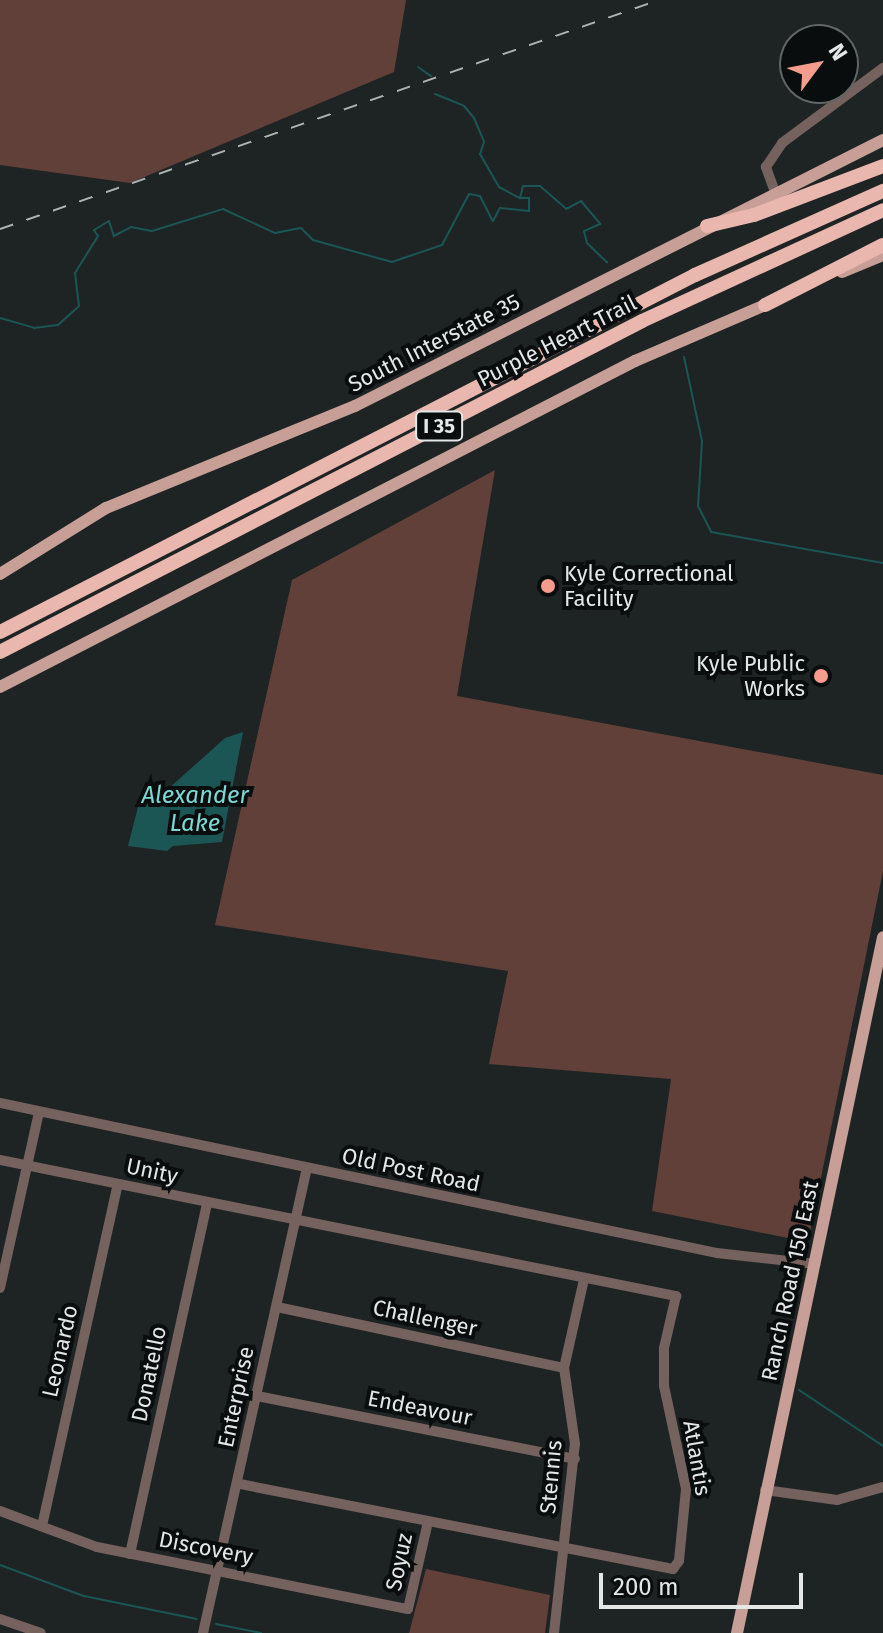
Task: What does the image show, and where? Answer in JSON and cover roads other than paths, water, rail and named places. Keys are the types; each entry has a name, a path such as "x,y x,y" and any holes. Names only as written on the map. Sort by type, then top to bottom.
{"highway":[{"path":"707,226 754,215 883,166"},
{"name":"Purple Heart Trail","path":"0,632 695,275 883,191"},
{"name":"Purple Heart Trail","path":"0,652 642,321 883,210"},
{"path":"765,305 883,245"}],"main road":[{"name":"South Interstate 35","path":"0,574 120,501 355,406 883,140"},
{"path":"0,687 635,361 883,255"},
{"name":"Ranch Road 150 East","path":"737,1633 883,937"}],"street":[{"path":"775,192 766,167 782,143 883,68"},
{"name":"Old Post Road","path":"0,1103 717,1253 815,1264"},
{"path":"0,1288 39,1112"},
{"name":"Unity","path":"0,1160 296,1219"},
{"name":"Enterprise","path":"203,1633 307,1169"},
{"name":"Leonardo","path":"42,1526 118,1184"},
{"name":"Donatello","path":"130,1554 207,1203"},
{"name":"Atlantis","path":"238,1484 674,1570 679,1561 686,1489 664,1386 664,1348 676,1296 296,1219"},
{"name":"Stennis","path":"554,1633 575,1459 564,1368 584,1279"},
{"name":"Challenger","path":"277,1307 564,1368"},
{"name":"Endeavour","path":"257,1396 575,1459"},
{"path":"765,1490 837,1500 883,1487"},
{"name":"Discovery","path":"0,1511 130,1554 408,1609"},
{"name":"Soyuz","path":"408,1609 428,1522"},
{"path":"0,1619 41,1633"}],"water":[{"name":"Alexander Lake","path":"243,732 222,842 173,846 167,851 128,846 139,803 167,790 225,738"}],"waterway":[{"path":"418,67 431,76"},
{"path":"435,94 464,106 474,118 484,142 480,154 499,187 520,198 523,186 540,186 566,209 581,201 600,224 584,231 587,243 607,262"},
{"path":"0,318 34,328 58,325 79,306 75,273 98,236 94,230 109,221 114,236 131,227 152,231 223,209 275,233 301,228 313,240 392,262 442,245 469,194 480,196 493,221 500,208 529,211 529,198 520,198"},
{"path":"684,357 702,441 698,506 711,532 883,563"},
{"path":"799,1390 883,1446"},
{"path":"0,1565 84,1596 197,1619"},
{"path":"216,1624 261,1633"}],"railway":[{"path":"0,229 659,0"}],"place":[{"name":"Kyle Correctional Facility","path":"548,586"},
{"name":"Kyle Public Works","path":"821,676"}]}
